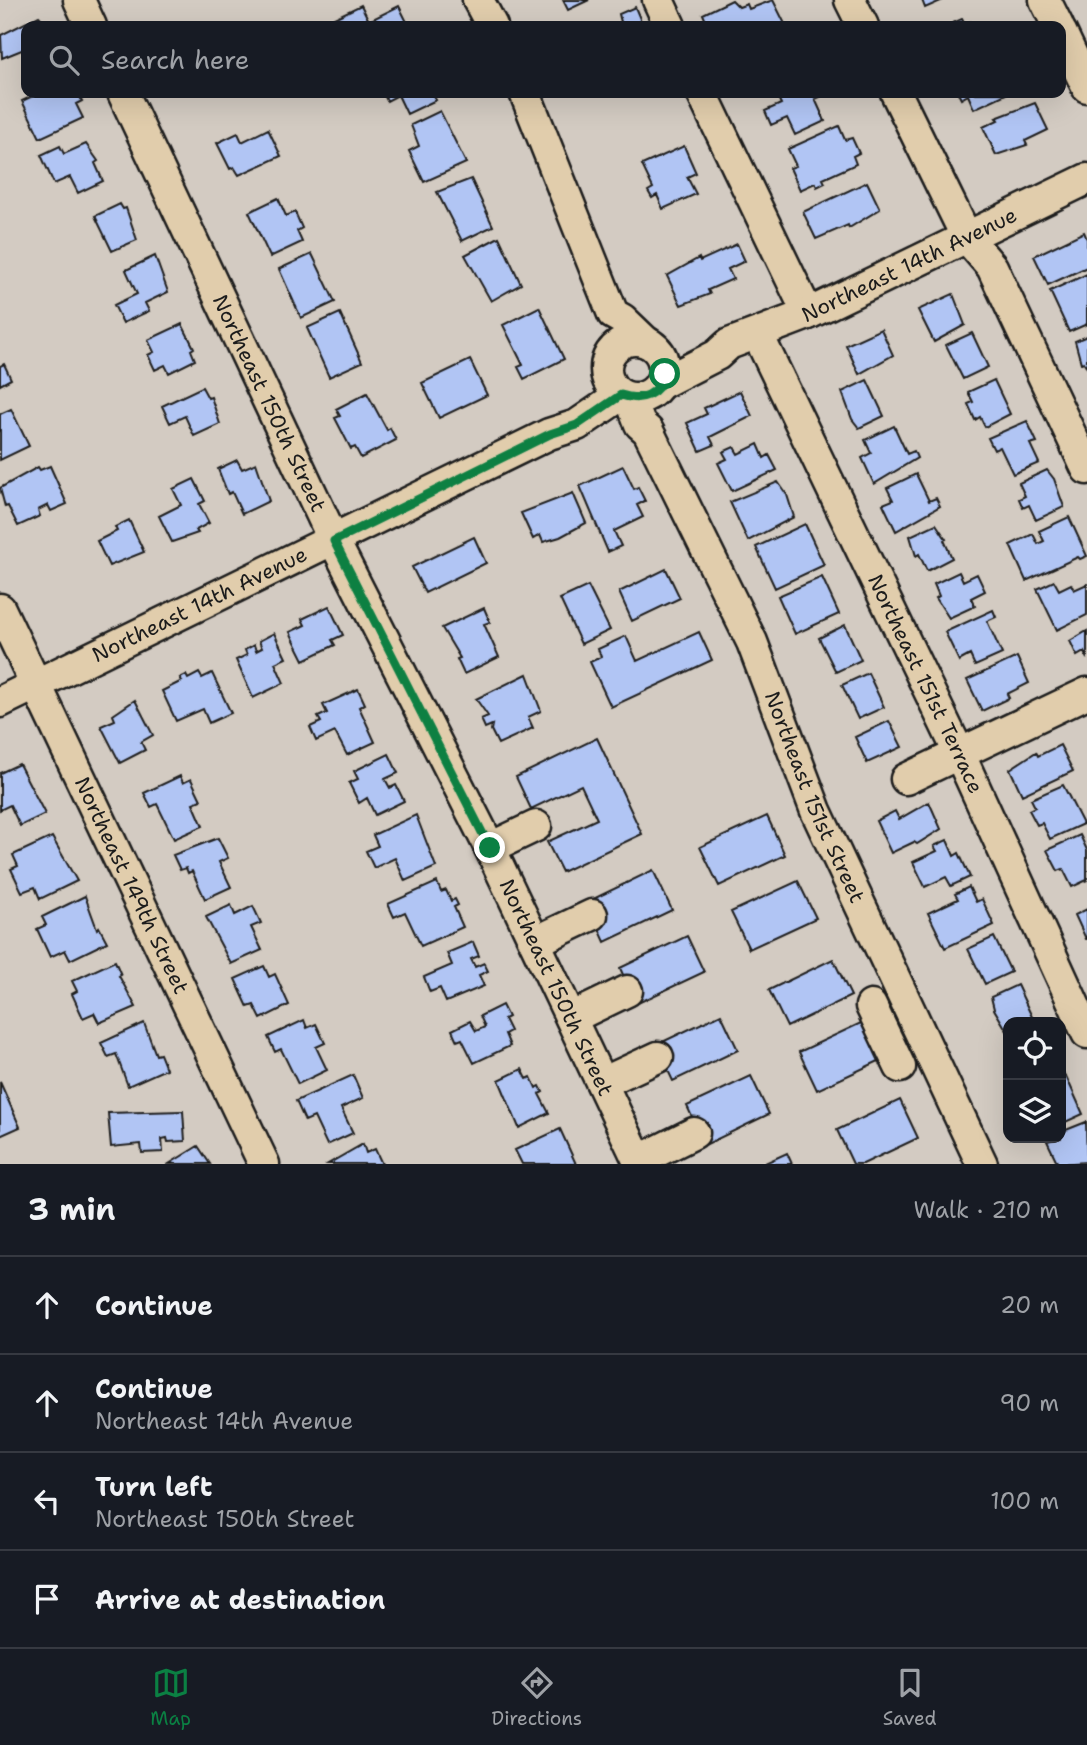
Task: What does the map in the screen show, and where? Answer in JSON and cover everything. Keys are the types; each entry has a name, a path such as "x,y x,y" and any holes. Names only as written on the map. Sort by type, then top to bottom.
{"street":[{"path":"79,0 89,21"},
{"path":"478,0 489,21"},
{"path":"658,0 668,21"},
{"path":"850,0 860,21"},
{"path":"1045,0 1056,21"},
{"path":"1066,43 1087,87"},
{"name":"Northeast 150th Street","path":"125,98 334,541 490,848 639,1162"},
{"name":"Northeast 151st Street","path":"527,98 612,314 609,324 631,382 650,406 648,431 752,642 816,811 982,1164"},
{"path":"704,98 808,314"},
{"path":"897,98 967,238 992,267 1087,469"},
{"name":"Northeast 14th Avenue","path":"631,382 627,341 678,346 718,342 729,344 758,335 808,314 1087,179"},
{"path":"612,314 622,319 661,355 664,364 631,382"},
{"name":"Northeast 151st Terrace","path":"758,335 959,753 1087,1033"},
{"name":"Northeast 14th Avenue","path":"0,702 550,434 559,421 592,394 718,355 729,344"},
{"name":"Northeast 149th Street","path":"0,609 264,1164"},
{"path":"906,779 1087,693"},
{"path":"490,848 536,826"},
{"path":"535,942 592,915"},
{"path":"571,1018 627,991"},
{"path":"871,1006 900,1067"},
{"path":"887,1039 917,1024"},
{"path":"602,1083 658,1057"},
{"path":"639,1162 694,1133"}],"building":[{"path":"563,0 589,0 568,10"},
{"path":"732,0 739,7 747,4 749,9 773,0 784,21 706,21 703,14"},
{"path":"922,0 943,0 925,8"},
{"path":"361,5 369,21 330,21"},
{"path":"399,6 406,21 369,21"},
{"path":"635,7 641,21 621,21 619,14"},
{"path":"39,16 44,21 29,21"},
{"path":"21,25 21,50 2,58 1,35"},
{"path":"28,98 80,98 82,101 76,104 83,118 40,138 22,101"},
{"path":"399,98 436,100 407,114"},
{"path":"778,98 818,98 815,99 825,121 795,135 787,118 771,125 765,111 781,104"},
{"path":"969,98 997,98 974,109"},
{"path":"1035,103 1048,130 1025,141 1027,145 996,155 983,127 998,120 996,118"},
{"path":"440,111 466,163 424,182 409,151 419,146 411,125"},
{"path":"839,126 845,140 852,138 859,153 853,156 856,164 823,179 825,183 817,187 815,183 800,190 790,168 796,166 788,149"},
{"path":"268,129 281,156 239,175 234,167 230,169 217,143 238,133 242,142"},
{"path":"86,144 98,161 95,163 103,181 78,193 70,177 54,184 41,155 60,146 64,154"},
{"path":"684,146 696,173 687,177 696,194 663,209 657,195 652,198 648,191 653,188 642,165"},
{"path":"471,179 493,226 462,241 437,192"},
{"path":"867,182 880,209 849,228 848,225 816,239 803,212"},
{"path":"278,198 286,216 295,212 302,228 297,231 302,242 270,257 249,212"},
{"path":"120,204 123,209 126,208 137,240 112,251 95,216"},
{"path":"1084,232 1087,239 1087,267 1048,285 1034,256"},
{"path":"499,237 521,284 491,301 465,255"},
{"path":"737,244 745,261 728,269 733,279 708,290 710,294 681,305 667,276 699,258 700,261"},
{"path":"312,254 335,302 301,318 279,269"},
{"path":"155,256 168,292 145,303 149,311 123,323 114,305 137,294 126,270"},
{"path":"1087,274 1087,324 1069,332 1050,291"},
{"path":"953,294 965,325 934,342 918,310"},
{"path":"539,307 564,359 524,379 518,367 523,365 503,325"},
{"path":"340,313 362,362 329,377 307,328"},
{"path":"182,324 194,348 191,350 195,360 169,373 165,365 155,370 148,355 154,352 148,340"},
{"path":"881,329 893,355 859,374 846,345"},
{"path":"972,333 988,367 963,379 946,345"},
{"path":"1087,336 1087,368 1084,362 1081,363 1075,341"},
{"path":"470,360 487,395 439,418 422,383"},
{"path":"4,364 11,379 0,385 0,366"},
{"path":"867,380 884,416 859,428 852,419 842,392"},
{"path":"994,380 1010,414 985,427 980,417 975,420 968,404 973,402 968,392"},
{"path":"202,387 208,398 211,397 220,424 194,436 185,416 170,423 162,406"},
{"path":"740,391 752,416 710,437 714,445 700,451 687,423 707,414 704,408"},
{"path":"367,393 387,430 390,428 396,440 361,458 355,447 351,449 335,418 340,416 336,409"},
{"path":"11,409 29,446 0,460 0,414"},
{"path":"1027,421 1037,442 1030,444 1039,463 1013,474 1000,447 994,450 988,438"},
{"path":"894,426 907,454 914,451 917,458 874,484 862,458 871,453 865,440"},
{"path":"758,444 764,458 769,455 777,470 732,491 718,463 727,459 723,452 734,447 738,454"},
{"path":"237,460 242,469 256,463 269,501 242,514 232,492 228,494 218,469"},
{"path":"50,466 67,504 51,511 48,505 38,510 40,516 18,526 8,506 5,507 0,488 38,467 40,470"},
{"path":"623,466 634,489 638,487 645,501 637,505 643,517 614,531 621,546 608,552 580,486"},
{"path":"1047,470 1054,479 1064,507 1036,520 1029,505 1023,508 1019,499 1025,496 1019,483"},
{"path":"916,474 929,501 936,498 940,506 896,531 883,504 893,500 887,488"},
{"path":"194,479 205,501 199,504 209,523 196,530 198,533 172,542 159,516 181,505 173,489"},
{"path":"778,482 787,495 794,517 748,541 730,502"},
{"path":"573,493 586,523 560,537 543,542 540,535 533,539 521,513"},
{"path":"1069,517 1087,556 1080,559 1078,557 1026,581 1010,545 1033,534 1038,544 1044,541 1039,531"},
{"path":"129,520 144,552 109,566 97,541 117,531 115,527"},
{"path":"805,524 824,565 775,588 756,547"},
{"path":"936,524 946,539 944,540 952,558 927,571 919,554 916,556 910,536"},
{"path":"474,537 486,563 425,593 412,567"},
{"path":"666,569 680,598 632,621 619,592"},
{"path":"959,572 963,581 977,574 985,591 971,598 975,606 949,618 936,598 939,596 934,584"},
{"path":"822,577 839,614 795,634 778,596"},
{"path":"1054,581 1059,590 1071,584 1074,590 1087,584 1087,615 1057,630 1037,589"},
{"path":"588,586 610,630 581,644 560,599"},
{"path":"329,606 343,635 332,640 335,645 304,660 290,632 305,625 302,619"},
{"path":"484,608 490,622 484,624 499,657 464,674 457,659 460,658 442,628"},
{"path":"993,610 996,617 987,621 1002,654 975,666 970,655 959,661 945,632"},
{"path":"845,625 861,660 836,672 819,638"},
{"path":"1087,631 1087,659 1084,652 1077,656 1070,641"},
{"path":"699,632 712,660 611,707 590,662 601,657 598,649 626,636 637,661"},
{"path":"274,633 286,658 275,663 284,683 253,698 236,660 247,655 245,650 254,645 256,651 262,648 259,641"},
{"path":"1017,657 1029,683 1007,694 1009,698 982,711 967,680"},
{"path":"199,673 202,678 212,673 231,713 209,723 203,709 176,721 162,691 182,681 180,678 186,675 188,679"},
{"path":"868,673 884,707 858,719 842,685"},
{"path":"527,674 541,711 528,717 533,728 498,744 491,730 492,725 485,728 481,719 488,716 476,699"},
{"path":"358,689 365,704 359,707 375,742 347,755 335,732 316,741 310,727 321,722 318,717 327,713 323,705"},
{"path":"135,700 153,735 141,742 145,750 120,763 101,726 115,720 113,715"},
{"path":"889,721 902,747 867,763 855,737"},
{"path":"597,738 642,834 562,872 547,842 597,819 581,785 531,809 516,777"},
{"path":"1060,745 1073,771 1022,795 1010,769 1036,752 1038,756"},
{"path":"389,754 398,773 385,779 390,788 396,785 404,801 375,815 367,798 359,803 349,783 358,779 354,771"},
{"path":"19,764 45,814 20,826 10,805 0,810 0,773"},
{"path":"180,776 183,783 191,779 201,800 193,803 203,826 174,839 157,804 151,807 144,793"},
{"path":"1063,785 1083,824 1050,839 1042,823 1037,825 1029,810 1035,807 1031,799"},
{"path":"929,802 941,829 917,844 914,842 891,853 876,821 895,811 899,819"},
{"path":"416,815 436,867 405,881 395,858 374,868 366,851 378,846 373,835"},
{"path":"767,816 785,855 719,886 700,847"},
{"path":"1080,835 1087,850 1087,880 1072,887 1063,869 1058,871 1047,850"},
{"path":"52,837 77,881 40,899 35,887 22,892 11,869 18,866 13,855"},
{"path":"218,838 228,858 219,862 231,887 205,899 192,871 188,873 186,868 180,870 173,855"},
{"path":"947,840 954,856 959,853 970,877 951,886 946,877 925,887 913,862 937,851 934,846"},
{"path":"653,870 672,910 605,942 587,902"},
{"path":"798,881 816,918 749,949 731,912"},
{"path":"437,882 441,892 446,890 451,901 455,899 458,905 454,907 463,927 421,946 405,912 394,917 388,904"},
{"path":"969,887 976,902 982,899 994,925 945,948 928,913 958,899 955,894"},
{"path":"85,896 97,929 99,927 107,942 70,960 65,950 50,957 37,929 46,925 42,917"},
{"path":"231,905 235,915 253,906 261,923 251,927 262,950 231,964 206,917"},
{"path":"1087,909 1087,939 1086,939 1075,915"},
{"path":"687,936 704,972 636,1004 620,968"},
{"path":"994,937 1011,972 985,984 968,949"},
{"path":"473,942 479,956 471,959 475,967 484,963 488,971 479,975 484,986 446,1002 440,988 430,992 424,977 452,965 447,953"},
{"path":"833,959 851,996 787,1027 769,990"},
{"path":"115,961 121,975 119,976 136,1007 99,1023 94,1013 83,1018 72,994 77,991 72,981"},
{"path":"264,966 269,977 275,974 289,1005 261,1019 254,1005 248,1007 235,979"},
{"path":"1017,985 1032,1017 1003,1017 1003,1024 991,997"},
{"path":"502,1005 508,1017 504,1019 510,1031 505,1034 510,1046 474,1063 462,1039 457,1041 452,1030 470,1021 476,1031 485,1027 480,1016"},
{"path":"721,1014 738,1050 673,1081 656,1045"},
{"path":"304,1020 307,1028 316,1024 325,1043 316,1047 327,1070 298,1084 281,1049 275,1052 268,1037"},
{"path":"863,1022 881,1060 817,1090 799,1052"},
{"path":"144,1023 156,1055 160,1054 166,1069 128,1086 116,1054 108,1057 101,1043"},
{"path":"522,1069 527,1079 531,1077 536,1088 540,1086 543,1092 539,1094 549,1113 519,1128 499,1080"},
{"path":"353,1075 363,1098 341,1108 353,1133 327,1145 314,1117 305,1121 296,1101"},
{"path":"751,1076 769,1114 705,1145 687,1106"},
{"path":"1066,1076 1083,1114 1066,1122"},
{"path":"0,1082 20,1127 0,1136"},
{"path":"900,1100 918,1138 863,1164 853,1164 837,1130"},
{"path":"183,1111 185,1141 168,1142 167,1138 162,1139 163,1152 142,1153 141,1144 111,1147 108,1113"},
{"path":"1086,1122 1087,1162 1058,1164 1048,1143 1066,1143 1066,1130"},
{"path":"560,1129 576,1164 522,1164 515,1150"},
{"path":"363,1144 366,1153 375,1149 382,1164 328,1164"},
{"path":"198,1146 210,1164 169,1164"},
{"path":"787,1153 792,1164 763,1164"}],"route":[{"path":"490,848 334,541 550,434 568,430 621,395 639,399 649,396 662,383 665,374"}]}
